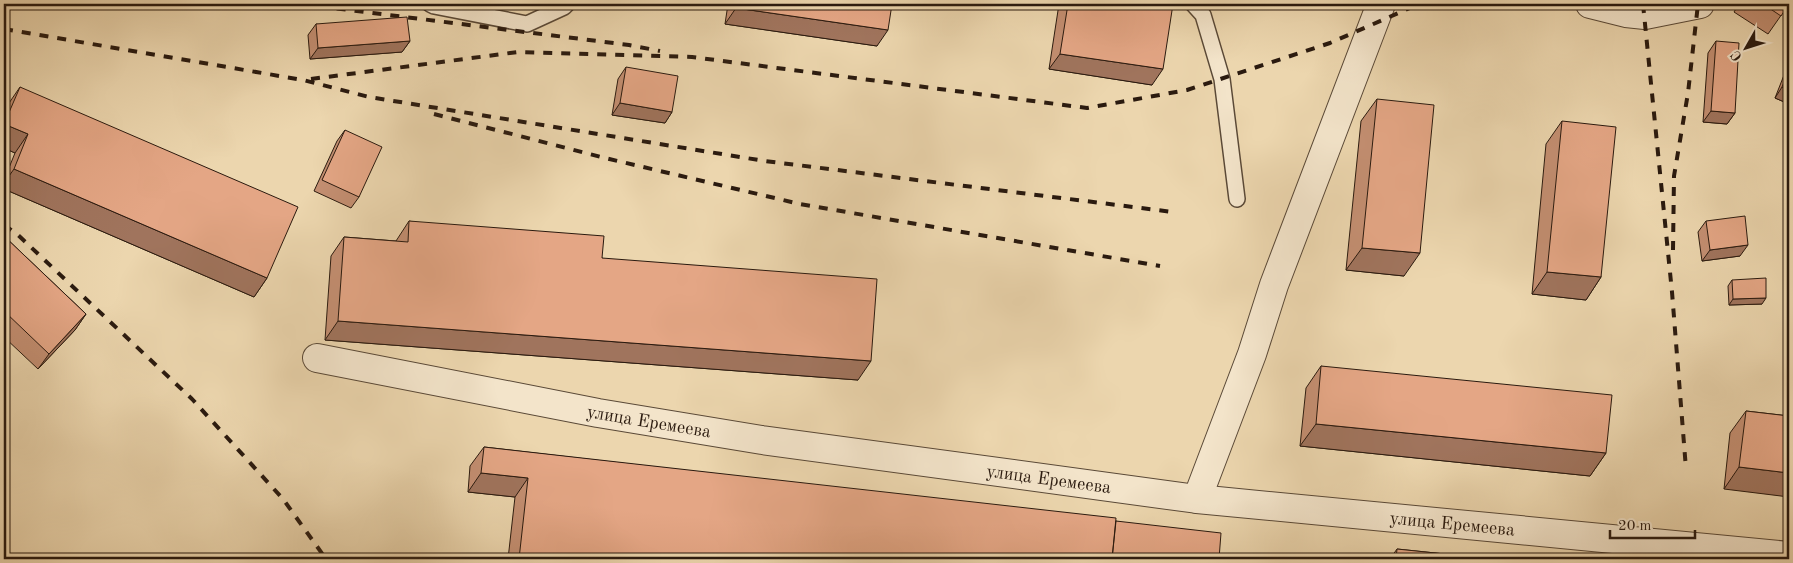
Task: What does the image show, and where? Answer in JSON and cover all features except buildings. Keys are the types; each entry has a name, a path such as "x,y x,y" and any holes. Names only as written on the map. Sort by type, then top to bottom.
{"street":[{"path":"1197,499 1252,354 1277,275 1381,4"},
{"path":"1590,4 1626,13 1645,15 1700,4"},
{"name":"улица Еремеева","path":"317,358 598,412 762,440 1197,499 1789,556"}],"lane":[{"path":"430,4 527,24 567,4"},
{"path":"1194,4 1203,16 1222,79 1237,200"}],"railway":[{"path":"301,4 629,45 660,51"},
{"path":"311,79 518,52 692,57 1087,108 1187,90 1330,43 1419,4"},
{"path":"1643,4 1672,292 1686,469"},
{"path":"1673,250 1674,176 1688,93 1698,4"},
{"path":"4,29 303,80 369,97 765,161 1173,212"},
{"path":"434,114 605,158 800,204 1160,266"},
{"path":"4,225 18,235 192,399 283,499 326,559"}]}
